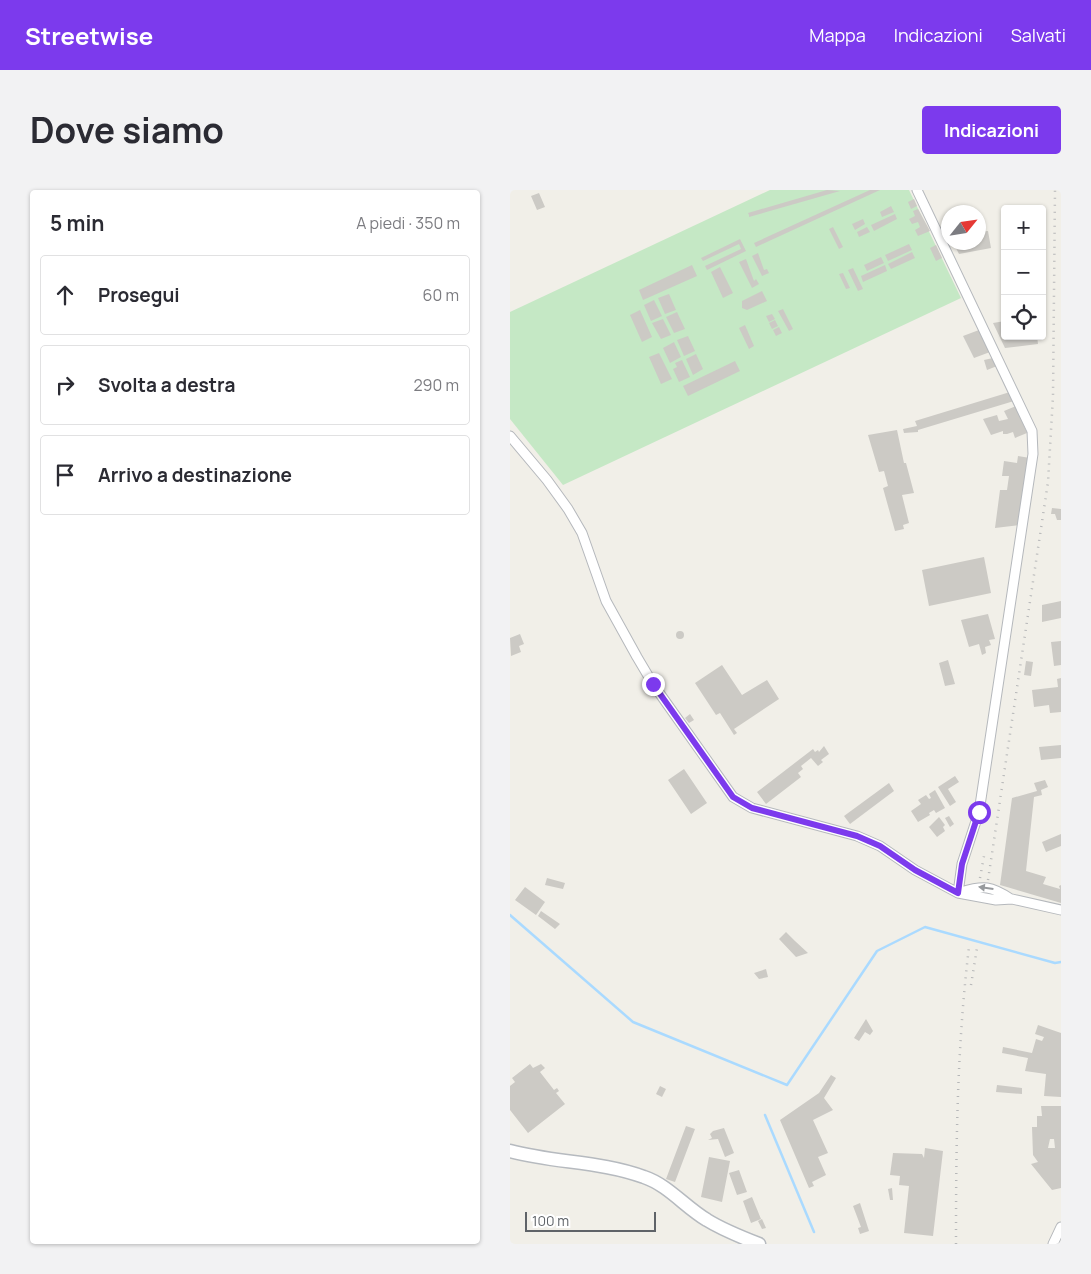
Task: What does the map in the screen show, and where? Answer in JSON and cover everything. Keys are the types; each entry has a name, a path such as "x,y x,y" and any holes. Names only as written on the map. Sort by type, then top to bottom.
{"main road":[{"path":"510,1151 533,1157 626,1171 647,1177 668,1190 706,1220 758,1244"}],"street":[{"path":"917,190 1032,431 1033,454 1013,598 979,812 962,864 958,893"},
{"path":"510,436 568,509 582,533 606,601 628,642 653,684 733,797 752,808 857,836 880,846 915,870 958,893 996,900 1012,899 1061,910"},
{"path":"1053,1244 1061,1227"}],"green space":[{"path":"770,190 909,190 961,298 563,485 510,419 510,312"}],"building":[{"path":"827,190 840,191 749,217 748,213"},
{"path":"870,190 880,190 756,247 754,243"},
{"path":"539,193 545,207 537,210 531,196"},
{"path":"914,199 917,206 911,209 908,202"},
{"path":"891,206 894,212 882,217 880,212"},
{"path":"918,209 930,231 918,236 915,230 920,227 918,222 912,224 909,219 915,216 913,211"},
{"path":"895,214 897,219 874,231 871,225"},
{"path":"863,219 865,224 855,230 852,224"},
{"path":"833,227 843,247 839,249 829,229"},
{"path":"867,227 870,232 859,237 857,232"},
{"path":"986,231 988,231 991,248 986,249"},
{"path":"740,239 746,251 707,270 705,266 741,249 739,244 703,261 701,258"},
{"path":"909,244 912,250 888,261 885,255"},
{"path":"936,245 942,258 936,261 930,248"},
{"path":"957,250 980,250 959,254"},
{"path":"912,252 915,258 891,269 888,264"},
{"path":"758,253 764,270 767,269 769,273 762,276 752,256"},
{"path":"881,257 884,263 867,271 864,265"},
{"path":"746,259 754,281 756,279 759,284 752,288 739,262"},
{"path":"692,265 697,276 643,300 639,290"},
{"path":"885,265 887,271 863,282 861,276"},
{"path":"720,267 733,293 723,298 711,272"},
{"path":"853,268 863,289 858,291 848,270"},
{"path":"843,273 850,288 846,289 839,274"},
{"path":"762,291 767,301 747,310 742,308 742,301"},
{"path":"669,294 676,310 665,314 658,298"},
{"path":"654,300 662,316 651,321 644,305"},
{"path":"783,309 793,329 789,331 778,311"},
{"path":"640,310 652,337 642,342 630,315"},
{"path":"677,312 685,329 674,333 666,317"},
{"path":"772,314 775,319 769,322 766,316"},
{"path":"663,319 671,335 661,339 652,323"},
{"path":"775,320 778,326 772,329 769,323"},
{"path":"1001,322 1001,340 993,323"},
{"path":"745,325 754,346 749,349 739,328"},
{"path":"779,327 782,333 776,336 773,330"},
{"path":"979,330 990,352 974,358 963,336"},
{"path":"688,336 695,351 684,356 677,340"},
{"path":"1001,340 1038,340 1038,344 1005,348"},
{"path":"674,342 681,357 670,363 663,348"},
{"path":"659,353 672,379 661,384 649,357"},
{"path":"696,354 703,369 693,375 686,359"},
{"path":"993,358 997,366 987,370 984,360"},
{"path":"682,360 690,377 679,382 673,369 677,367 675,363"},
{"path":"735,361 740,371 688,396 683,386"},
{"path":"1010,392 1014,401 918,430 918,432 904,433 903,429 917,426 915,421"},
{"path":"1016,406 1027,433 1015,438 1013,432 1003,434 1003,431 991,435 983,419 997,415 999,421 1008,419 1004,411"},
{"path":"897,430 904,463 906,463 914,493 902,495 909,523 903,525 904,529 895,531 883,488 888,486 884,471 879,472 868,435"},
{"path":"1018,456 1030,458 1021,525 995,528 1000,490 1007,490 1009,476 1002,476 1004,461 1017,463"},
{"path":"1052,508 1061,509 1061,520 1057,520 1055,514 1051,514"},
{"path":"984,557 991,593 929,606 922,570"},
{"path":"1061,601 1061,618 1042,622 1042,605"},
{"path":"988,614 995,639 989,640 991,645 985,647 986,653 982,655 979,644 969,647 961,620"},
{"path":"680,631 684,635 680,639 676,635"},
{"path":"520,634 524,644 519,646 521,652 511,656 510,638"},
{"path":"1061,641 1061,665 1054,666 1051,642"},
{"path":"948,660 955,684 945,686 939,663"},
{"path":"1026,661 1033,662 1031,676 1024,675"},
{"path":"722,665 742,695 767,680 779,699 734,729 737,733 734,735 720,713 716,715 695,683"},
{"path":"1061,678 1061,712 1050,713 1049,705 1034,707 1032,690 1058,687 1057,679"},
{"path":"690,714 694,720 689,723 685,718"},
{"path":"1061,745 1061,758 1041,760 1039,747"},
{"path":"824,746 829,754 821,760 823,762 818,766 811,758 801,766 803,769 798,773 801,777 766,804 757,792 813,749 815,752 818,750 819,752"},
{"path":"684,769 707,803 691,814 668,780"},
{"path":"955,776 959,782 948,789 956,802 950,806 938,787"},
{"path":"1045,780 1048,787 1041,790 1042,795 1034,797 1026,871 1046,877 1043,884 1060,889 1059,886 1061,885 1061,903 1000,885 1012,798 1037,791 1034,783"},
{"path":"889,783 894,791 850,824 844,816"},
{"path":"935,790 945,808 936,813 934,810 929,813 930,815 918,822 911,811 921,804 918,800 926,795 929,799 931,798 929,794"},
{"path":"949,816 954,824 950,827 945,818"},
{"path":"939,817 945,825 943,827 945,831 937,837 929,827"},
{"path":"1061,834 1061,846 1046,852 1042,842"},
{"path":"547,878 565,883 563,889 545,885"},
{"path":"525,887 545,902 536,915 515,900"},
{"path":"541,911 560,924 555,929 538,916"},
{"path":"786,932 808,953 796,957 779,939"},
{"path":"766,969 768,977 759,979 754,973"},
{"path":"866,1019 873,1031 870,1035 865,1032 859,1041 854,1038"},
{"path":"1038,1025 1061,1033 1061,1097 1044,1096 1046,1074 1025,1071 1028,1058 1002,1053 1003,1047 1032,1053 1036,1039 1042,1041 1044,1037 1035,1034"},
{"path":"530,1064 533,1068 541,1064 545,1068 540,1072 554,1090 557,1088 559,1091 556,1093 565,1104 528,1133 510,1110 510,1086 515,1082 512,1078"},
{"path":"831,1075 836,1078 824,1098 833,1110 813,1120 828,1153 818,1157 826,1175 812,1182 814,1186 809,1188 780,1120 819,1093"},
{"path":"997,1085 1022,1088 1022,1094 996,1092"},
{"path":"660,1086 666,1089 662,1097 656,1094"},
{"path":"1041,1106 1061,1106 1061,1188 1052,1190 1031,1164 1038,1162 1033,1155 1032,1127 1037,1127 1037,1116 1042,1116","holes":["1050,1139 1054,1139 1055,1148 1048,1148"]},
{"path":"686,1126 695,1129 675,1182 666,1179"},
{"path":"724,1128 734,1153 725,1157 718,1139 708,1140 712,1138 710,1134 713,1131"},
{"path":"925,1148 943,1151 933,1236 904,1233 909,1186 899,1185 900,1176 890,1175 893,1153 922,1154 924,1158"},
{"path":"709,1157 730,1161 722,1202 701,1197"},
{"path":"739,1170 747,1192 737,1195 729,1173"},
{"path":"892,1188 893,1200 890,1200 888,1189"},
{"path":"752,1197 761,1219 751,1223 743,1201"},
{"path":"860,1203 869,1231 860,1234 858,1228 861,1227 853,1206"},
{"path":"762,1219 766,1228 762,1229 758,1221"}],"waterway":[{"path":"510,915 633,1022 787,1085 877,951 925,927 1055,963 1061,962"},
{"path":"765,1115 814,1232"}],"railway":[{"path":"988,880 1048,482 1053,396 1055,190"},
{"path":"980,878 984,856"},
{"path":"956,1244 960,1058 969,947"},
{"path":"971,985 977,948"}],"route":[{"path":"653,684 733,797 752,808 857,836 880,846 915,870 958,893 962,864 979,812"}]}
